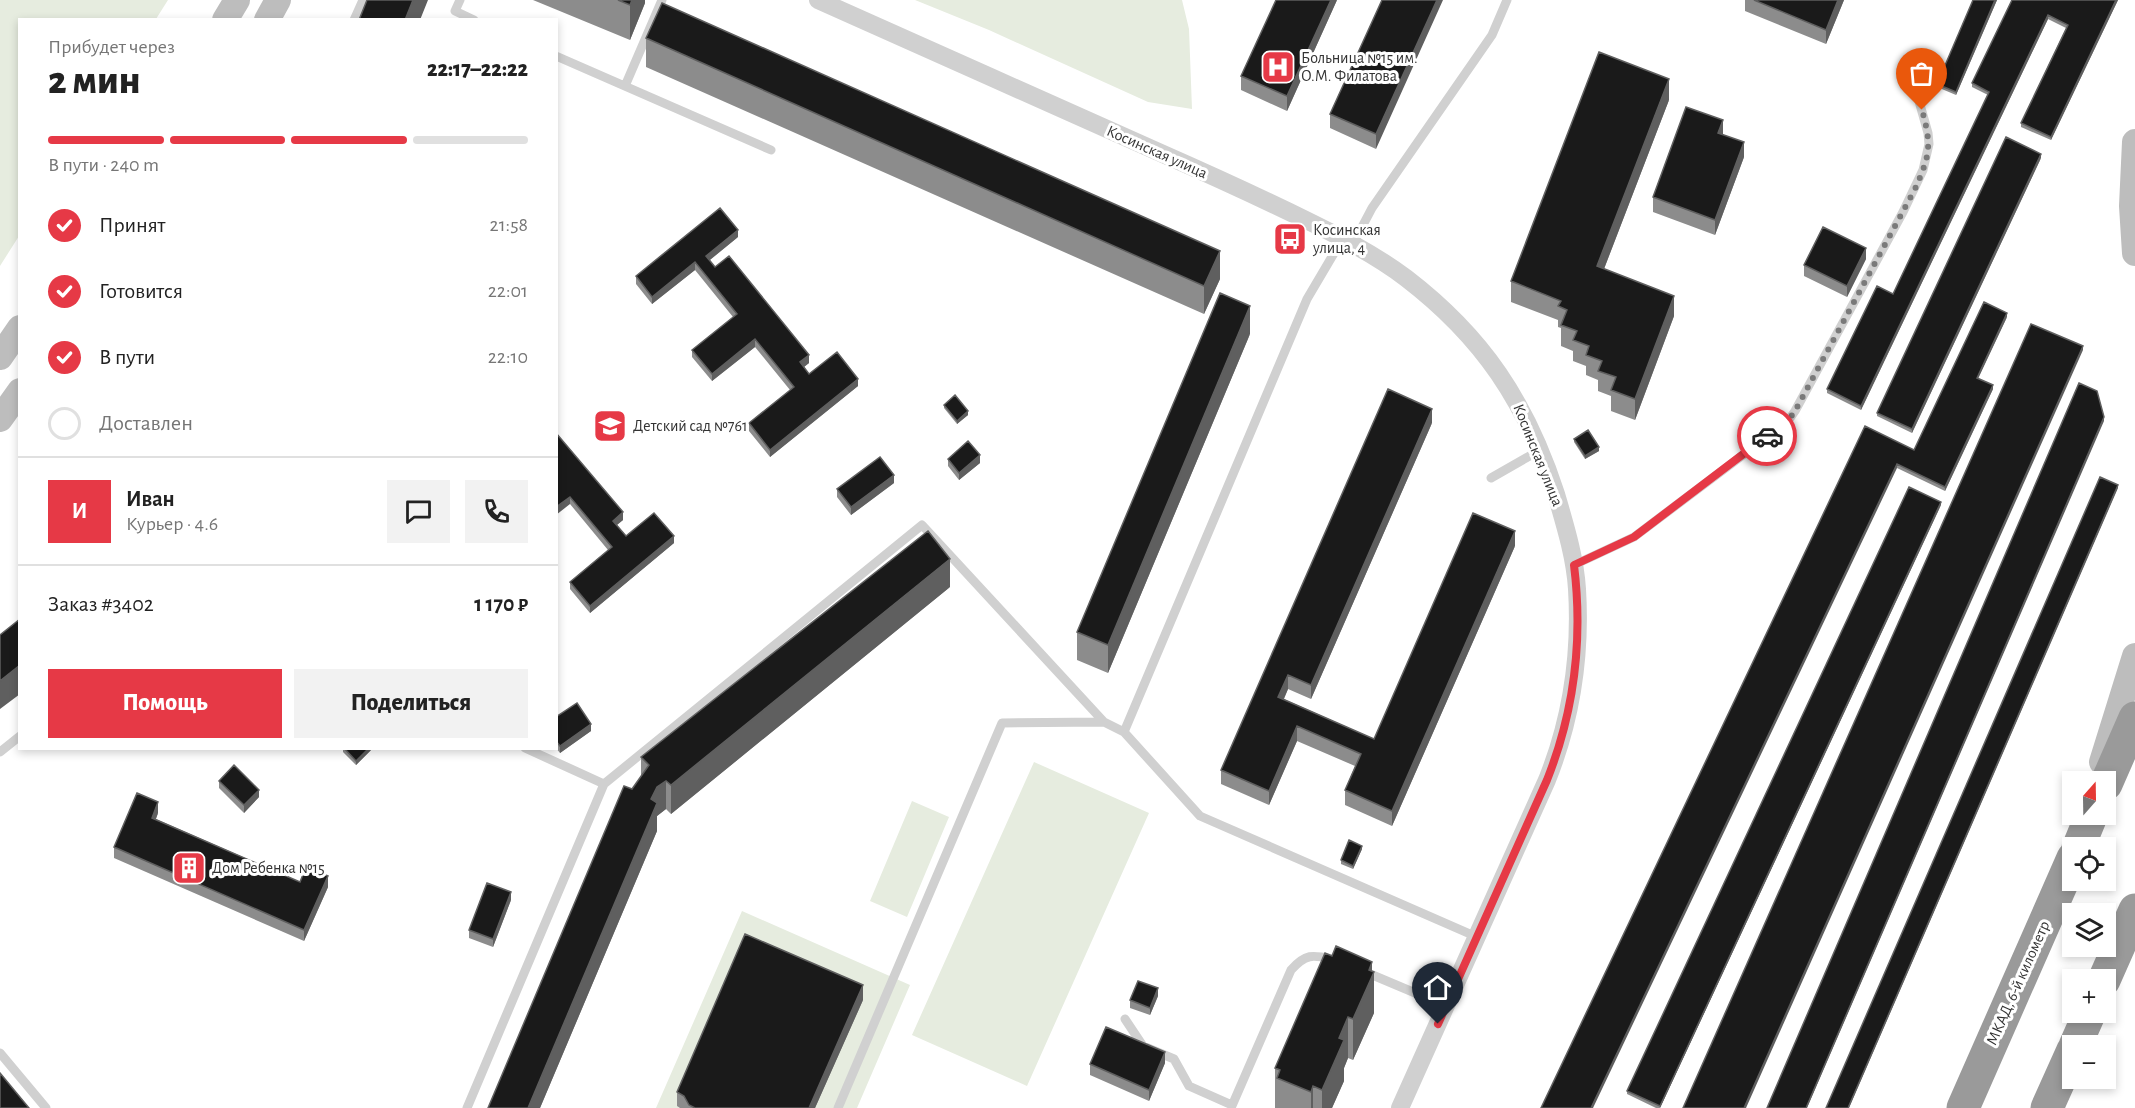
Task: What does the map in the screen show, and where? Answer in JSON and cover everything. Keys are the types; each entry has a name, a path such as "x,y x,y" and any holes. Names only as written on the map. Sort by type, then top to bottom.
{"highway":[{"path":"2112,771 2135,718"},
{"name":"МКАД, 6-й километр","path":"1962,1108 2062,882"},
{"path":"2109,969 2135,910"},
{"path":"2048,1108 2062,1076"}],"main road":[{"path":"226,18 237,0"},
{"path":"268,18 278,0"},
{"path":"2135,142 2132,206 2135,253"},
{"path":"0,357 18,331"},
{"path":"0,419 18,394"},
{"path":"2099,771 2135,656"}],"street":[{"name":"Косинская улица","path":"818,0 1222,180 1348,241 1409,280 1462,328 1485,354 1522,410 1540,450 1559,505 1574,565 1577,588 1577,640 1565,726 1547,780 1400,1108"}],"lane":[{"path":"355,18 363,0"},
{"path":"453,15 460,0"},
{"path":"625,86 662,0"},
{"path":"1124,732 1307,299 1492,35 1507,0"},
{"path":"558,57 771,150"},
{"path":"1574,565 1634,537 1788,421 1903,212 1923,170 1928,156 1928,133 1915,87"},
{"path":"1491,478 1540,450"},
{"path":"467,1108 604,784 922,525 1104,722 1124,732 1200,816 1477,937"},
{"path":"838,1108 1002,723 1104,722"},
{"path":"0,752 18,738"},
{"path":"529,750 604,784"},
{"path":"1125,1019 1143,1046 1174,1059 1189,1086 1232,1107 1291,970 1300,959 1313,955 1334,958 1344,963"},
{"path":"1356,968 1446,1005"},
{"path":"0,1053 46,1108"}],"shaded area":[{"path":"0,0 168,0 157,18 18,18 18,238 0,266"},
{"path":"915,0 1182,0 1189,29 1192,109 1148,102 989,30"},
{"path":"1034,762 1149,813 1027,1086 912,1035"},
{"path":"912,801 949,817 907,917 870,901"},
{"path":"742,911 910,985 857,1108 656,1108"}],"building":[{"path":"367,0 413,0 406,18 360,18"},
{"path":"618,0 632,0 630,5"},
{"path":"1276,0 1331,0 1287,96 1241,76"},
{"path":"1382,0 1437,0 1376,134 1330,114"},
{"path":"1754,0 1838,0 1826,30"},
{"path":"1973,0 1995,0 1956,92 1937,84"},
{"path":"2012,0 2116,0 2051,137 2021,123 2068,25 2048,15 1861,406 1827,389 1877,286 1893,294 1989,92 1972,83"},
{"path":"662,3 1220,251 1204,286 646,38"},
{"path":"1599,52 1669,79 1597,266 1674,296 1635,399 1611,390 1616,377 1598,371 1602,361 1586,355 1589,346 1573,340 1577,331 1561,325 1567,310 1558,306 1561,301 1511,281"},
{"path":"1686,107 1723,120 1718,133 1744,142 1715,220 1653,197"},
{"path":"2006,137 2041,154 1912,429 1877,413"},
{"path":"720,208 738,230 706,256 715,267 729,256 809,355 800,362 809,374 837,352 858,379 770,450 749,423 794,387 755,339 712,374 692,350 737,314 695,262 652,297 636,276"},
{"path":"1823,227 1866,248 1847,286 1804,265"},
{"path":"1220,293 1250,306 1108,645 1077,632"},
{"path":"1984,302 2007,313 1977,378 1993,385 1945,487 1897,464 1591,1108 1541,1108 1865,426 1914,450"},
{"path":"2031,324 2083,346 1744,1108 1683,1108"},
{"path":"2079,383 2097,391 2104,417 1806,1108 1767,1108"},
{"path":"1388,389 1432,409 1311,685 1288,675 1278,697 1374,739 1473,513 1515,531 1392,811 1345,790 1361,754 1297,726 1269,791 1221,770"},
{"path":"955,395 968,411 957,421 944,405"},
{"path":"1588,430 1599,447 1585,456 1574,439"},
{"path":"558,435 623,512 613,521 626,536 654,513 674,536 590,606 570,582 612,547 570,497 558,506"},
{"path":"968,441 980,455 959,473 948,459"},
{"path":"880,457 894,475 851,507 837,489"},
{"path":"2100,477 2118,485 1848,1108 1826,1108"},
{"path":"1909,487 1941,502 1660,1106 1627,1091"},
{"path":"928,531 950,559 671,785 666,781 657,787 651,799 657,803 528,1108 488,1108 624,786 632,789 649,765 641,757"},
{"path":"18,621 18,667 0,681 0,635"},
{"path":"577,703 591,724 560,746 558,744 558,716"},
{"path":"346,750 367,750 356,761"},
{"path":"234,765 259,790 244,805 219,781"},
{"name":"Дом Ребенка №15","path":"137,793 158,802 152,818 300,882 306,867 328,876 304,930 114,847"},
{"path":"1349,840 1362,846 1353,866 1341,860"},
{"path":"487,883 511,892 493,939 469,930"},
{"path":"745,934 863,985 809,1108 695,1108 677,1092"},
{"path":"1336,946 1372,962 1369,970 1374,972 1353,1019 1348,1017 1339,1038 1344,1040 1322,1090 1313,1086 1311,1092 1277,1078 1280,1070 1275,1068 1325,953 1332,956"},
{"path":"1138,981 1158,988 1150,1008 1130,1000"},
{"path":"1106,1027 1165,1052 1149,1090 1090,1064"},
{"path":"0,1073 29,1108 0,1108"}],"way so far":[{"path":"1767,436 1788,421 1795,411 1915,189 1928,156 1928,133 1922,110"}],"place":[{"name":"Больница №15 им. О.М. Филатова","path":"1278,67"},
{"name":"Косинская улица, 4","path":"1290,239"},
{"name":"Детский сад №761","path":"610,426"},
{"name":"Дом Ребенка №15","path":"189,868"}],"route":[{"path":"1438,1024 1555,760 1565,726 1574,672 1578,613 1574,565 1634,537 1767,436"}]}
